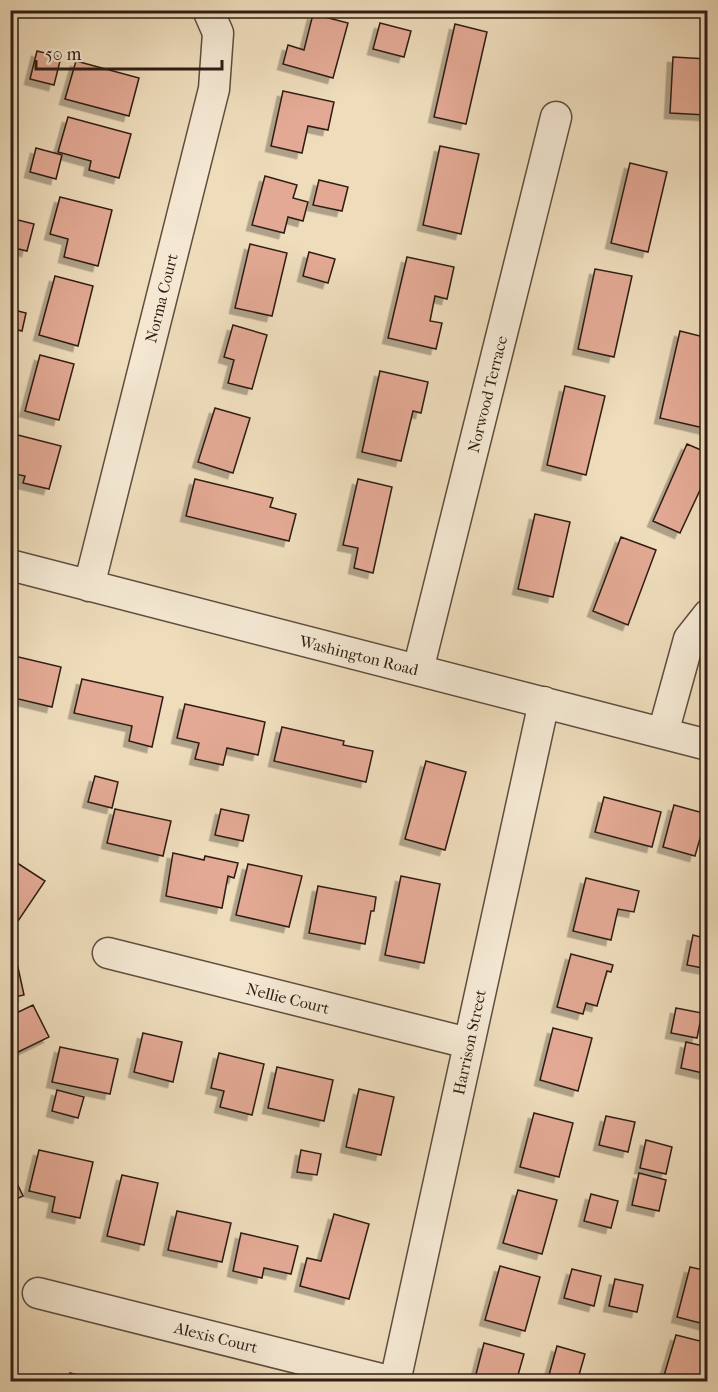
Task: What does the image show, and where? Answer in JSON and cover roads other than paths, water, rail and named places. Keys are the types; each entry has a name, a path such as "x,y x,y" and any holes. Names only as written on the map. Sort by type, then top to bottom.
{"street":[{"name":"Norma Court","path":"89,586 214,89 218,33 208,10"},
{"name":"Norwood Terrace","path":"418,670 556,117"},
{"name":"Washington Road","path":"10,566 708,745"},
{"path":"663,733 689,639 708,615"},
{"name":"Harrison Street","path":"394,1382 544,702"},
{"name":"Nellie Court","path":"108,953 468,1043"},
{"name":"Alexis Court","path":"38,1293 394,1382"}]}
